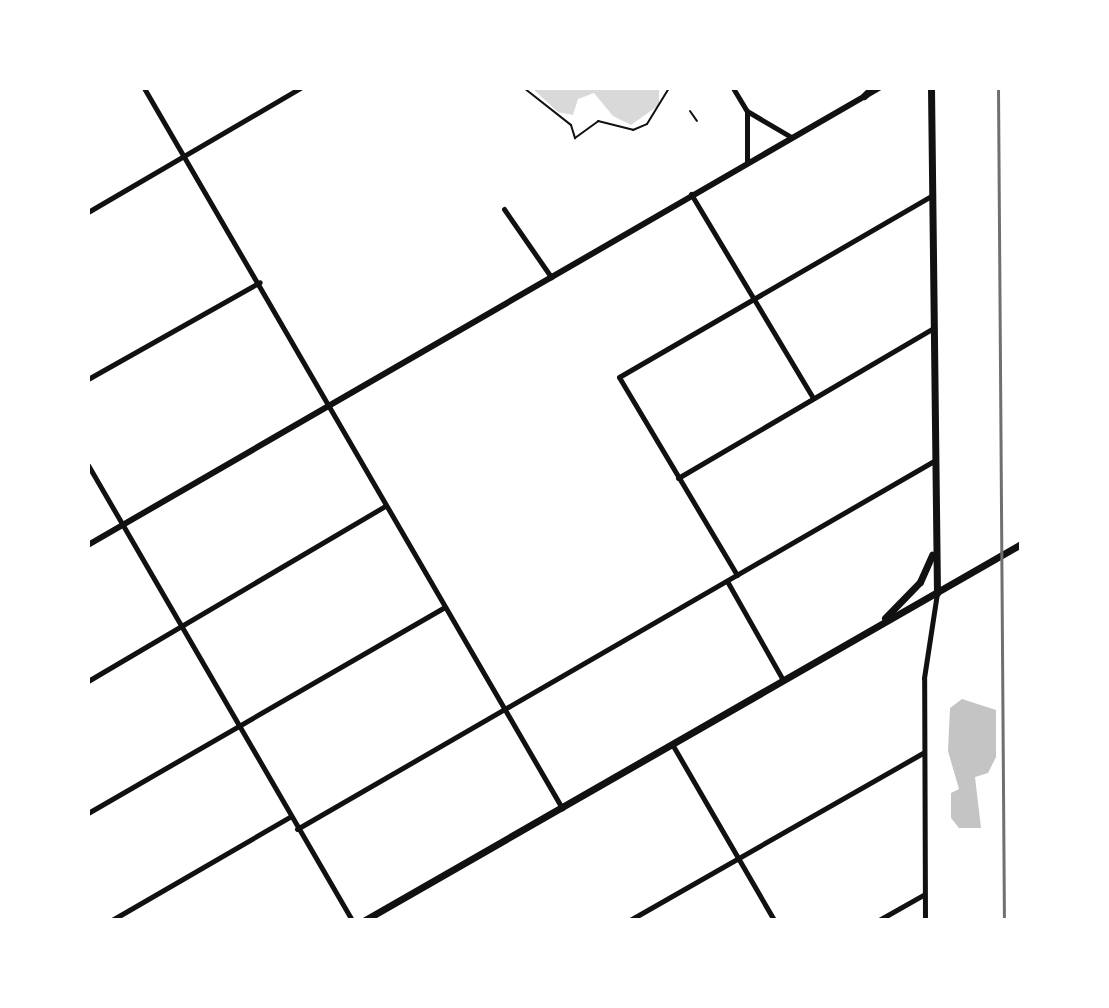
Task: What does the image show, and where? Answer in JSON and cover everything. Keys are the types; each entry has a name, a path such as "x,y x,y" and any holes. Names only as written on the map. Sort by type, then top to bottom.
{"main road":[{"path":"864,96 872,88"},
{"path":"931,88 934,549 937,593"},
{"path":"365,920 1021,544"},
{"path":"874,628 920,582 934,549"}],"street":[{"path":"144,88 260,282 385,506 562,808"},
{"path":"88,212 300,88"},
{"path":"733,88 747,111 791,137"},
{"path":"88,545 879,88"},
{"path":"747,111 747,162"},
{"path":"691,194 756,297 813,398"},
{"path":"737,575 618,383 756,297 934,195"},
{"path":"504,209 551,277"},
{"path":"88,379 260,282"},
{"path":"678,478 934,328"},
{"path":"297,829 934,461"},
{"path":"88,465 352,920"},
{"path":"88,681 385,506"},
{"path":"727,581 783,680"},
{"path":"925,920 923,753 937,593"},
{"path":"88,813 445,607"},
{"path":"672,744 774,920"},
{"path":"630,920 923,753"},
{"path":"112,920 290,817"},
{"path":"879,920 924,895"}],"path":[{"path":"524,88 571,125 575,138 598,121 633,130 647,124 669,88"},
{"path":"690,111 697,121"}],"shaded area":[{"path":"532,88 659,88 659,105 631,125 613,116 594,93 578,99 573,115 558,112"}],"building":[{"path":"962,699 996,710 996,757 988,773 975,777 981,828 959,828 951,818 951,793 959,789 948,751 950,708"}],"railway":[{"path":"998,88 1004,920"}]}
